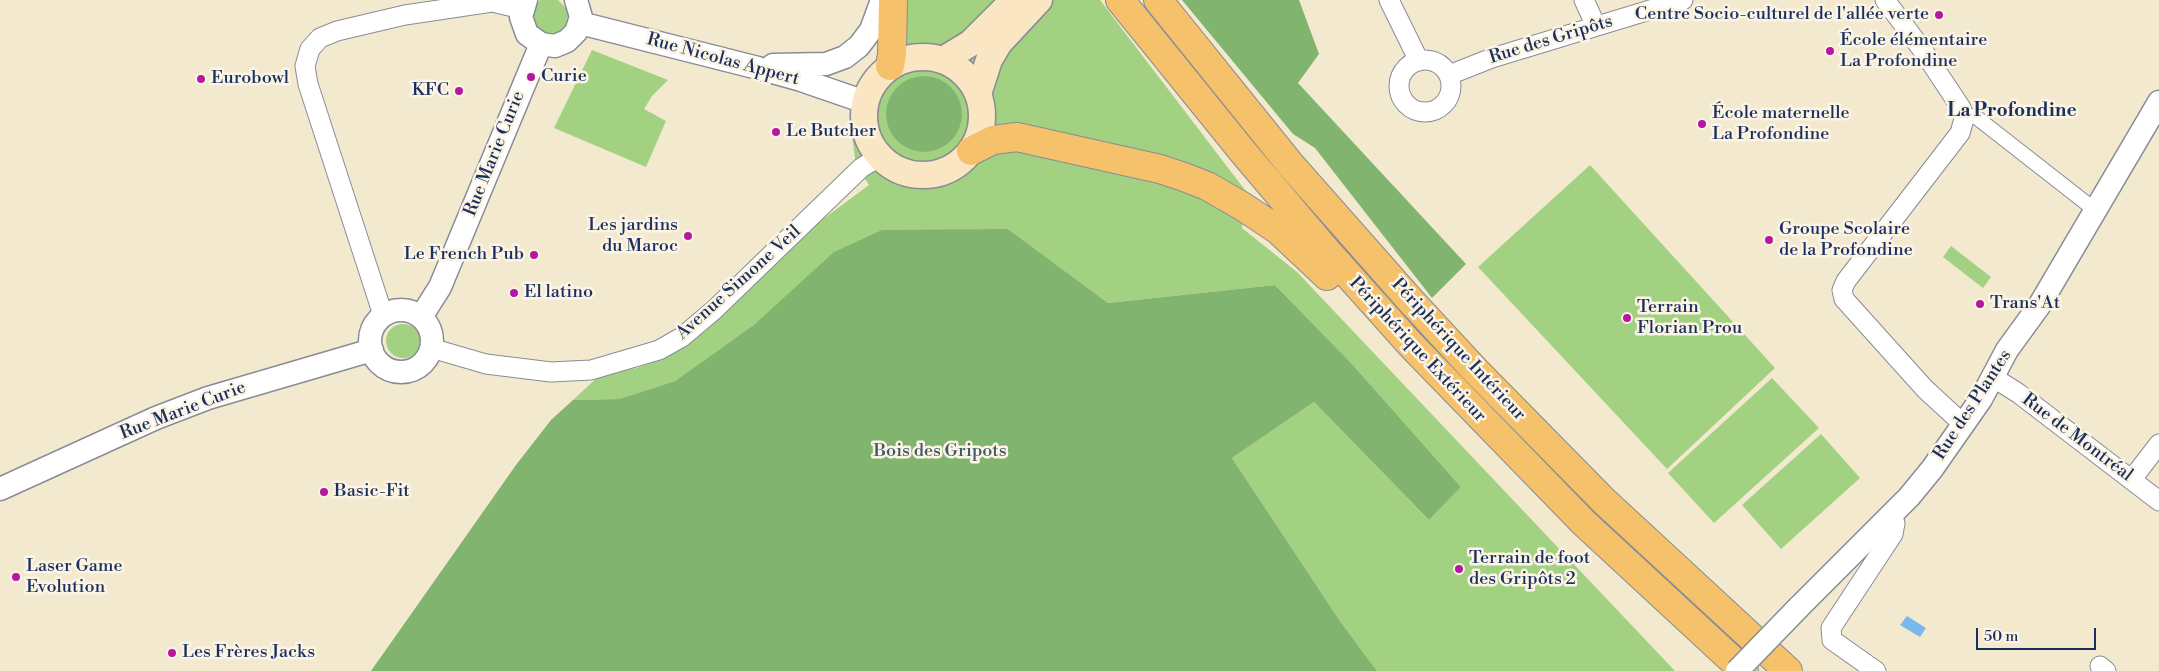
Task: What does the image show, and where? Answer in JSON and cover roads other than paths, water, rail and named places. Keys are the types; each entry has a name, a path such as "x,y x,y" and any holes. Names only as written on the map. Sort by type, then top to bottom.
{"highway":[{"path":"890,66 893,0"},
{"name":"Périphérique Extérieur","path":"1120,0 1286,204 1411,345 1584,523 1744,671"},
{"name":"Périphérique Intérieur","path":"1158,0 1302,178 1468,362 1604,501 1788,671"},
{"path":"971,152 993,140 1017,137 1160,169 1206,186 1242,206 1278,230 1314,262 1386,338 1411,345"}],"main road":[{"path":"943,60 971,43 1014,0"},
{"path":"978,94 986,68 999,43 1039,0"},
{"path":"916,57 943,60 964,73 978,94 982,105 981,129 971,152 954,167 932,175 920,176 898,170 879,157 869,142 864,126 865,102 870,88 890,66 916,57"}],"street":[{"path":"383,315 308,84 305,66 310,49 320,38 337,31 405,15 492,2 524,4 522,24 525,30 532,39 540,44 555,46 567,41 576,32 580,23 580,9 576,0"},
{"path":"758,68 777,64 826,64 844,57 860,46 871,30 882,0"},
{"path":"1390,0 1419,61"},
{"path":"1584,0 1596,26"},
{"name":"Rue des Gripôts","path":"1449,75 1492,58 1683,0"},
{"path":"1885,0 1924,52 1962,108 1963,115 1960,132 1846,281 1842,290 1844,299 1934,399 1963,424"},
{"name":"Rue Nicolas Appert","path":"580,23 758,68 801,80 865,102"},
{"name":"Rue Marie Curie","path":"421,317 440,287 540,44"},
{"path":"1419,61 1431,61 1442,66 1449,75 1451,85 1448,98 1442,106 1433,111 1424,112 1409,107 1401,96 1400,81 1408,67 1419,61"},
{"name":"Rue des Plantes","path":"1737,671 1889,517 1932,469 1994,378 2008,350 2039,306 2159,102"},
{"path":"1963,115 1976,117 2095,210"},
{"name":"Avenue Simone Veil","path":"431,348 486,364 551,372 591,370 659,350 682,337 714,310 861,168 879,157"},
{"path":"402,310 412,312 421,317 431,334 431,348 422,363 414,369 404,372 393,371 376,359 370,340 372,331 383,315 392,311 402,310"},
{"name":"Rue Marie Curie","path":"0,489 156,418 199,401 372,350"},
{"name":"Rue de Montréal","path":"1994,378 2018,393 2159,501"},
{"path":"2132,480 2159,444"},
{"path":"1876,671 1832,640 1830,628 1893,534 1895,522 1889,517"}],"water":[{"path":"1907,616 1926,628 1920,637 1900,625"}],"place":[{"name":"Centre Socio-culturel de l'allée verte","path":"1939,15"},
{"name":"École élémentaire La Profondine","path":"1830,51"},
{"name":"Curie","path":"531,77"},
{"name":"Eurobowl","path":"201,79"},
{"name":"KFC","path":"459,91"},
{"name":"École maternelle La Profondine","path":"1702,124"},
{"name":"Le Butcher","path":"776,132"},
{"name":"Les jardins du Maroc","path":"688,236"},
{"name":"Groupe Scolaire de la Profondine","path":"1769,240"},
{"name":"Le French Pub","path":"534,255"},
{"name":"El latino","path":"514,293"},
{"name":"Trans'At","path":"1980,304"},
{"name":"Terrain Florian Prou","path":"1627,318"},
{"name":"Basic-Fit","path":"324,492"},
{"name":"Terrain de foot des Gripôts 2","path":"1459,569"},
{"name":"Laser Game Evolution","path":"16,577"},
{"name":"Les Frères Jacks","path":"172,653"}],"district":[{"name":"La Profondine","path":"2012,111"}],"park label":[{"name":"Bois des Gripots","path":"940,452"}]}
